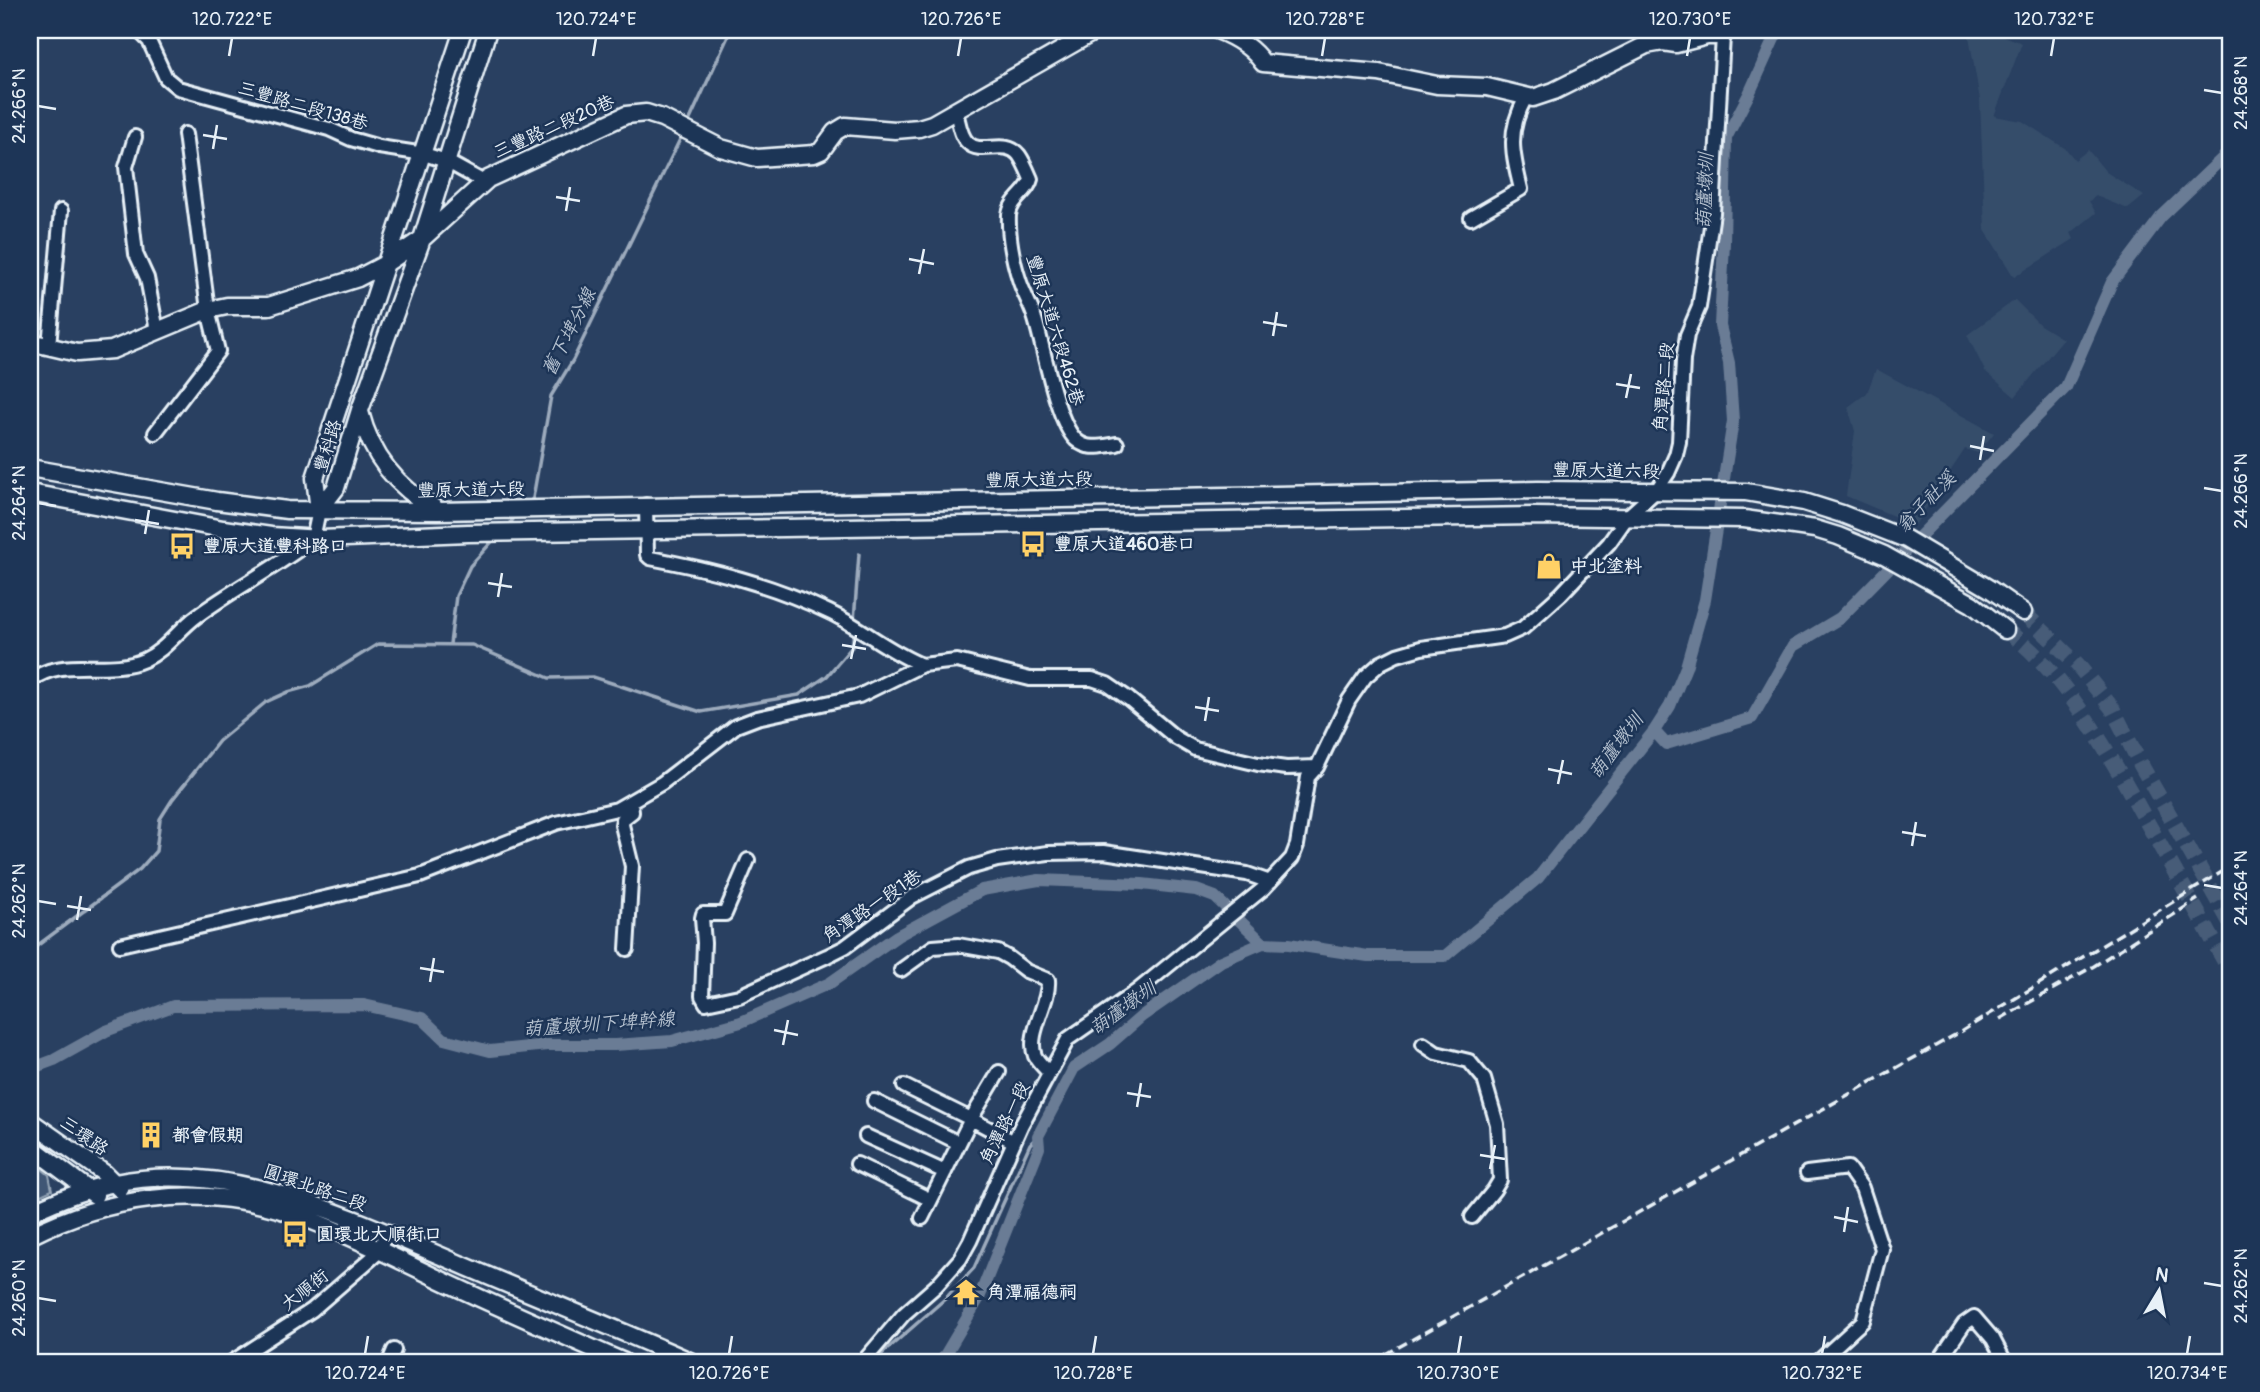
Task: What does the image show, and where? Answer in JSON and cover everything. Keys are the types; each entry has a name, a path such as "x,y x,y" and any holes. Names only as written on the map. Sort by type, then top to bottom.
{"street":[{"name":"三豐路二段138巷","path":"138,30 149,41 166,78 178,88 329,128 351,139 379,147 424,154 446,161 484,182"},
{"name":"豐科路","path":"319,510 315,478 463,30"},
{"name":"豐科路","path":"319,510 335,488 360,410 422,239 488,30"},
{"name":"三豐路二段20巷","path":"30,342 77,353 102,352 208,310 227,306 270,306 358,278 422,239 484,182 517,164 626,115 646,113 662,118 721,148 741,155 765,158 814,154 845,125 895,130 919,128 956,112 1097,30"},
{"path":"1217,30 1233,36 1257,54 1264,63 1379,74 1437,85 1487,87 1525,97 1554,91 1646,45 1663,42 1676,44 1724,33"},
{"name":"角潭路二段","path":"1267,885 1293,858 1308,777 1317,767 1349,700 1374,669 1409,651 1505,636 1522,628 1561,594 1609,543 1628,516 1656,491 1676,455 1683,360 1688,335 1699,307 1713,213 1724,33"},
{"path":"1471,218 1521,189 1512,152 1512,134 1525,97"},
{"name":"豐原大道六段462巷","path":"956,112 968,144 977,148 1000,146 1010,149 1018,154 1031,180 1030,185 1013,203 1009,214 1011,236 1018,278 1035,319 1055,396 1069,432 1080,444 1091,447 1117,444"},
{"path":"155,433 218,351 208,310 185,134"},
{"path":"135,137 125,167 136,254 147,278 157,331"},
{"path":"49,346 61,211"},
{"path":"360,410 370,441 386,468 415,496 438,510"},
{"name":"豐原大道六段","path":"30,468 217,501 287,510 438,510 1538,489 1744,492 1804,502 1906,539 2023,612"},
{"path":"30,493 223,529 313,539 501,533 1520,516 1690,516 1744,519 1815,529 1884,555 1972,604 2005,630"},
{"path":"646,505 647,555 650,558 726,573 802,599 832,613 922,665"},
{"path":"30,681 36,676 62,668 122,665 160,651 194,619 224,596 284,562 313,539 319,510"},
{"path":"120,945 420,876 556,823 595,816 631,803 662,783 736,726 757,718 859,696 922,665 957,661 1030,678 1092,679 1107,684 1176,738 1195,749 1267,766 1317,767"},
{"path":"627,949 632,866 622,825 623,819 632,813 631,803"},
{"name":"角潭路一段1巷","path":"748,860 725,914 703,914 702,996 706,1003 729,1000 827,956 845,947 912,897 969,867 997,860 1048,853 1104,852 1247,874 1267,885"},
{"name":"角潭路一段","path":"863,1362 904,1314 936,1286 960,1259 1014,1142 1068,1039 1137,991 1267,885"},
{"path":"901,970 933,947 958,945 998,952 1026,971 1048,980 1034,1049 1036,1058 1049,1073"},
{"path":"1423,1044 1436,1053 1469,1061 1484,1079 1497,1124 1500,1180 1472,1217"},
{"path":"922,1219 971,1119 999,1072"},
{"path":"904,1086 1014,1142"},
{"path":"874,1101 959,1143"},
{"name":"三環路","path":"30,1121 116,1183 131,1202"},
{"path":"866,1136 945,1172"},
{"path":"30,1146 91,1190 105,1208"},
{"path":"857,1164 931,1200"},
{"path":"1807,1173 1848,1168 1862,1188 1882,1249 1863,1321 1818,1362"},
{"name":"圓環北路二段","path":"30,1213 65,1197 116,1183 178,1179 242,1185 285,1195 385,1233 692,1362"},
{"name":"圓環北路二段","path":"30,1236 50,1226 131,1202 193,1196 240,1200 296,1215 624,1362"},
{"path":"380,1251 385,1233"},
{"name":"大順街","path":"232,1362 312,1310 380,1251"},
{"path":"1938,1362 1964,1324 1974,1317 1993,1339 2005,1362"}],"shaded area":[{"path":"1968,30 1989,30 2022,43 1994,116 2022,121 2066,149 2075,160 2088,150 2106,172 2144,196 2128,209 2096,196 2089,201 2096,213 2071,233 2074,239 2014,277 1985,230 1980,100"},
{"path":"2015,300 2040,325 2063,339 2015,397 1985,371 1967,335"},
{"path":"1876,369 1994,433 1978,453 1965,449 1915,525 1846,496 1855,431 1848,407 1867,393"},
{"path":"30,1159 49,1175 52,1190 30,1200"}],"waterway":[{"name":"舊下埤分線","path":"687,126 731,30"},
{"name":"葫蘆墩圳","path":"941,1362 979,1298 1039,1148 1038,1136 1074,1068 1221,961 1263,943 1289,944 1368,956 1445,956 1538,878 1654,731 1670,706 1686,667 1705,600 1733,421 1729,363 1720,326 1726,138 1778,30"},
{"name":"舊下埤分線","path":"528,504 533,498 551,396 573,360 683,133"},
{"name":"翁子社溪","path":"1654,731 1666,744 1752,718 1793,646 1840,618 2066,387 2112,282 2161,217 2230,151"},
{"name":"舊下埤分線","path":"506,527 518,514"},
{"name":"舊下埤分線","path":"450,644 456,596 470,566 496,537"},
{"path":"854,621 859,554"},
{"path":"30,951 140,869 156,851 160,819 219,741 266,702 310,686 378,644 472,645 549,678 593,677 701,712 799,695 827,676 852,647 854,629"},
{"name":"葫蘆墩圳下埤幹線","path":"30,1069 54,1060 106,1031 173,1006 364,1005 422,1018 444,1039 490,1051 547,1045 615,1045 672,1041 741,1022 830,983 897,936 982,890 1039,880 1142,884 1196,890 1215,897 1263,943"},
{"path":"876,1362 946,1298 974,1268 1030,1144 1038,1136"}],"tunnel":[{"path":"2023,612 2077,664 2112,708 2141,765 2230,922"},
{"path":"2005,630 2049,669 2088,722 2230,971"}],"railway":[{"path":"1372,1362 1962,1031 2230,867"},
{"path":"2000,1019 2094,966 2198,899"}],"place":[{"name":"豐原大道460巷口","path":"1033,544"},
{"name":"豐原大道豐科路口","path":"182,546"},
{"name":"中北塗料","path":"1549,566"},
{"name":"都會假期","path":"151,1135"},
{"name":"圓環北大順街口","path":"295,1234"},
{"name":"角潭福德祠","path":"966,1292"}]}
